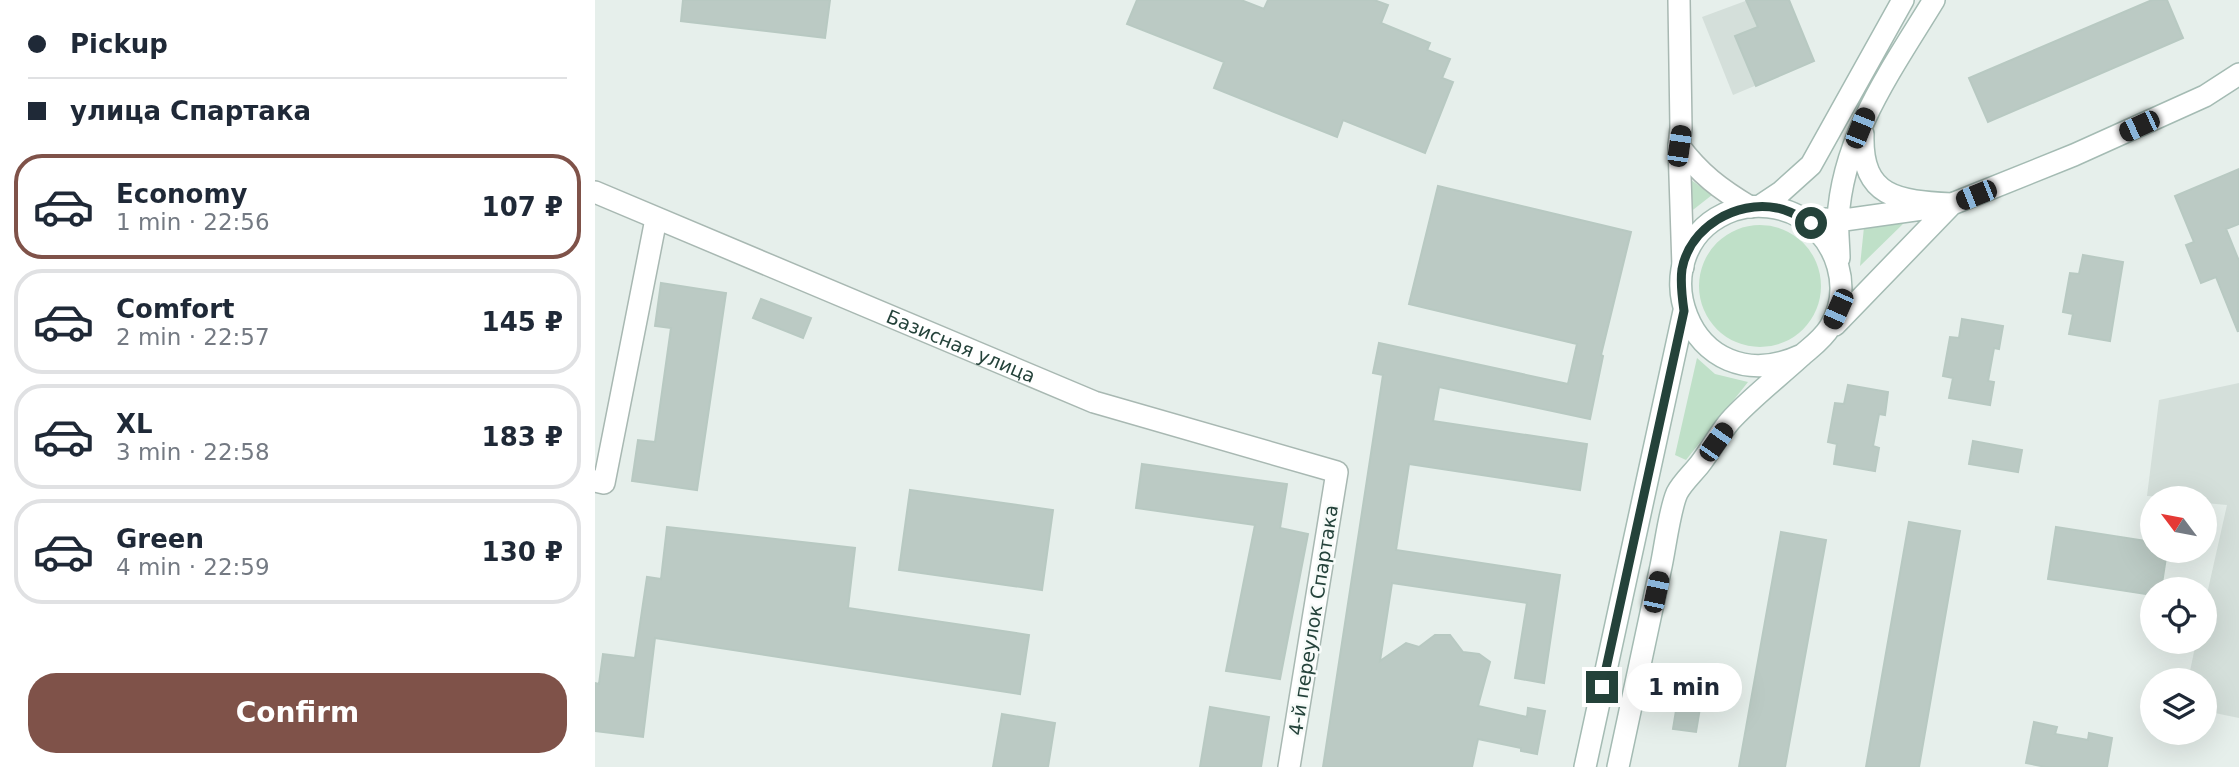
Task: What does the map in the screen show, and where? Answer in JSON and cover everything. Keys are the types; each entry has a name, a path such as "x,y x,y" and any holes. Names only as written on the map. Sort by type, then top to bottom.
{"street":[{"path":"1679,0 1679,146 1683,267 1680,289 1684,311 1693,330 1706,346 1723,358 1743,365 1763,367 1784,364 1802,355"},
{"path":"1755,207 1781,192 1811,165 1903,0"},
{"path":"1821,339 1838,309 1840,275 1837,221 1842,184 1851,150 1870,106 1934,0"},
{"path":"1683,267 1696,238 1707,227 1734,211 1755,207 1777,208 1837,221 1952,204 2157,118 2205,96 2239,74"},
{"path":"1870,106 1863,131 1865,170 1881,189 1902,200 1952,204"},
{"path":"1679,146 1696,169 1717,186 1755,207"},
{"name":"Базисная улица","path":"595,192 1094,402 1337,472"},
{"path":"1618,767 1677,493 1731,421 1821,339 1952,204"},
{"path":"1793,213 1811,223 1825,238 1835,256 1840,275"},
{"path":"595,481 604,483 656,219"},
{"path":"1585,767 1684,311"},
{"name":"4-й переулок Спартака","path":"1289,767 1337,472"}],"shaded area":[{"path":"1748,0 1789,0 1814,61 1733,95 1702,17"},
{"path":"2239,383 2239,718 2217,713 2217,668 2191,668 2194,654 2217,654 2217,577 2211,577 2214,564 2217,564 2217,550 2227,505 2217,504 2217,486 2148,486 2159,400"}],"green space":[{"path":"1687,177 1712,195 1689,213"},
{"path":"1906,221 1860,266 1864,227"},
{"path":"1760,225 1783,230 1803,243 1816,263 1821,286 1816,309 1803,329 1783,342 1760,347 1737,342 1717,329 1704,309 1699,286 1704,263 1717,243 1737,230"},
{"path":"1697,358 1715,374 1748,382 1686,460 1675,455"}],"building":[{"path":"683,0 830,0 825,38 681,21"},
{"path":"1137,0 1241,0 1264,9 1268,0 1374,0 1388,5 1381,23 1430,43 1427,50 1450,59 1442,78 1453,82 1425,153 1343,120 1337,137 1214,88 1224,62 1127,24"},
{"path":"1746,0 1789,0 1814,61 1756,86 1735,36 1758,27"},
{"path":"2152,0 2167,0 2183,38 1988,122 1969,78"},
{"path":"2239,169 2239,224 2226,229 2239,261 2238,332 2216,277 2201,283 2186,245 2194,242 2175,196"},
{"path":"1438,186 1631,232 1601,355 1603,356 1590,419 1439,387 1433,421 1587,444 1580,490 1409,464 1396,550 1560,575 1544,683 1515,678 1527,603 1392,583 1380,661 1406,643 1419,647 1435,635 1450,635 1463,652 1479,654 1490,662 1478,706 1527,717 1528,708 1545,711 1537,754 1478,739 1472,767 1323,767 1383,375 1373,373 1379,343 1568,384 1577,344 1409,304"},
{"path":"2083,255 2123,262 2110,341 2069,334 2073,314 2063,312 2070,273 2079,274"},
{"path":"661,283 726,293 697,490 632,481 638,440 655,442 671,328 655,326"},
{"path":"761,299 811,318 803,338 753,318"},
{"path":"1962,319 2003,326 1999,349 1994,348 1988,381 1994,382 1990,405 1949,398 1953,378 1943,376 1950,337 1959,338"},
{"path":"1848,385 1888,392 1885,415 1879,414 1873,446 1879,448 1875,471 1834,464 1837,444 1828,442 1835,403 1844,404"},
{"path":"1973,441 2022,450 2018,472 1969,464"},
{"path":"1142,464 1287,484 1280,528 1308,534 1280,679 1226,671 1255,525 1136,508"},
{"path":"910,490 1053,510 1042,590 899,570"},
{"path":"1909,522 1960,531 1919,767 1866,767"},
{"path":"667,527 855,548 848,608 1029,635 1020,694 655,638 643,737 595,731 595,683 599,684 603,654 635,658 647,577 661,579"},
{"path":"2056,527 2140,540 2140,564 2165,564 2163,577 2140,577 2140,593 2048,579"},
{"path":"1781,532 1826,540 1785,767 1739,767"},
{"path":"1682,674 1705,678 1696,732 1673,729"},
{"path":"1210,707 1269,717 1261,767 1200,767"},
{"path":"1002,714 1055,723 1048,767 993,767"},
{"path":"2034,722 2057,727 2055,734 2088,740 2089,733 2112,738 2107,767 2046,767 2026,763"}],"route":[{"path":"1602,687 1684,311 1680,289 1688,252 1696,238 1720,217 1750,207 1777,208 1811,223"}]}
